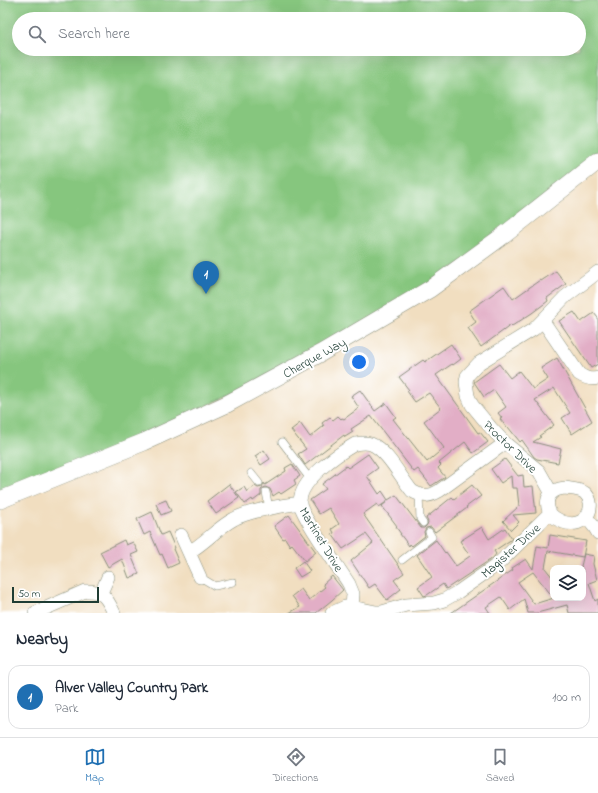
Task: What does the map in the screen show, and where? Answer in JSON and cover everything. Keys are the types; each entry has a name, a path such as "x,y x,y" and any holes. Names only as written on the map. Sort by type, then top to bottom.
{"street":[{"name":"Cherque Way","path":"0,500 144,442 227,404 321,354 430,288 504,235 598,161"},
{"name":"Proctor Drive","path":"552,492 539,471 505,443 472,405 466,388 468,376 479,363 522,337 544,320 565,297 597,273"},
{"path":"544,320 579,374 584,378 598,378"},
{"name":"Martinet Drive","path":"360,610 349,584 309,522 300,503 303,491 310,479 328,463 355,444 362,442 370,443 384,454 412,491 419,495"},
{"path":"419,495 427,496 440,492 505,443"},
{"path":"559,488 572,489 594,495 591,509 586,518 578,523 572,524 560,520 550,513 548,504 552,492 559,488"},
{"path":"189,552 199,547 222,526 235,518 300,503"},
{"name":"Magister Drive","path":"332,613 345,607 382,612 406,605 434,603 444,600 498,564 550,513"},
{"path":"586,518 596,528 598,533"},
{"path":"181,535 200,577"},
{"path":"101,593 108,577"},
{"path":"35,613 56,609 85,591 93,590 101,593 106,598 114,613"}],"lane":[{"path":"282,442 310,479"},
{"path":"251,473 259,483"},
{"path":"266,492 269,509"},
{"path":"419,495 420,519 423,523"},
{"path":"402,560 432,537 429,532"},
{"path":"200,577 215,586 233,582"}],"green space":[{"path":"0,0 598,0 598,152 504,235 321,353 0,502"}],"building":[{"path":"556,271 566,284 547,298 548,301 532,313 512,326 511,325 481,347 468,328 476,322 469,311 504,286 513,299"},
{"path":"574,312 581,322 594,313 598,318 598,364 591,368 559,321"},
{"path":"451,344 461,359 436,375 478,433 480,432 488,442 473,453 465,442 439,463 441,465 438,468 445,477 431,486 418,469 414,472 371,416 351,429 353,432 345,437 344,435 305,465 298,454 306,449 291,430 300,423 310,437 324,426 322,423 330,417 333,420 338,416 341,419 344,419 359,408 351,396 360,390 375,411 386,403 396,417 393,419 427,462 444,448 424,421 441,408 429,393 415,402 407,391 409,390 399,377 423,360 425,362"},
{"path":"557,358 592,421 572,434 562,418 570,413 554,388 535,400 554,425 533,442 561,449 558,463 537,459 534,457 522,440 520,442 500,419 502,418 498,413 506,407 494,390 484,397 474,382 499,364 510,378 519,371 533,389 548,379 541,368"},
{"path":"264,450 270,459 261,465 255,456"},
{"path":"368,454 378,468 367,476 379,494 382,491 388,500 396,495 421,528 424,528 427,525 428,522 426,518 452,497 454,499 472,485 481,496 435,532 431,527 426,528 424,532 425,536 412,546 410,544 409,546 400,534 396,527 397,526 382,506 388,501 379,507 377,504 363,514 404,573 394,580 401,589 387,600 375,584 369,588 351,561 373,543 366,534 343,549 332,534 334,533 332,529 339,524 329,508 319,514 310,500 326,489 322,484 346,466 348,468"},
{"path":"505,459 518,476 523,475 524,487 533,486 536,513 513,515 519,522 511,530 503,521 519,506 517,488 512,488 511,476 501,483 491,469"},
{"path":"292,464 300,476 294,480 296,484 281,494 279,492 273,496 270,489 265,487 261,490 261,495 253,501 252,499 245,504 236,492 244,487 247,492 255,486 258,488 262,487 264,483 265,485 286,471 285,468"},
{"path":"229,484 239,498 216,514 207,501"},
{"path":"166,500 171,511 161,515 156,504"},
{"path":"152,512 161,535 168,532 175,548 173,549 179,563 168,568 162,554 160,555 150,532 144,535 137,519"},
{"path":"289,515 316,552 305,561 292,544 290,546 285,538 283,539 274,526"},
{"path":"482,527 489,539 505,528 512,539 494,551 496,554 493,558 446,589 443,584 424,596 418,587 432,577 417,555 436,540 456,566 470,556 460,541"},
{"path":"550,535 586,541 583,557 548,551 545,568 550,574 550,593 533,572 518,582 534,604 550,599 550,601 586,601 586,565 581,565 584,554 594,556 593,564 597,580 589,583 595,601 598,599 598,613 569,613 567,605 537,613 528,613 524,599 510,610 501,597 486,607 490,613 451,613 513,570 512,568 526,559 533,569 537,546 548,548"},
{"path":"124,540 126,545 133,542 138,552 131,555 139,574 129,578 122,559 108,567 100,552"},
{"path":"303,561 310,571 300,577 294,568"},
{"path":"332,576 343,590 332,600 316,613 289,613 300,607 292,596 301,589 309,600 325,587 323,584"}],"place":[{"name":"Alver Valley Country Park","path":"206,294"}]}
